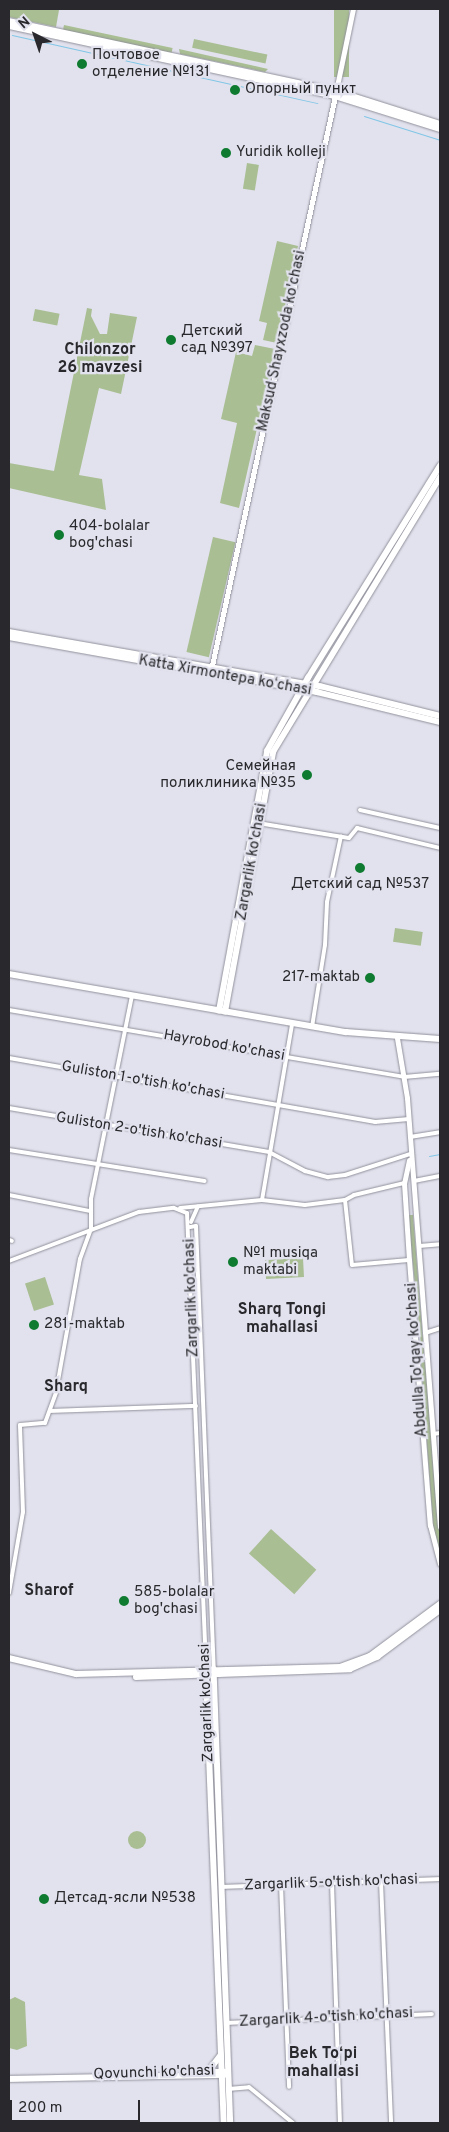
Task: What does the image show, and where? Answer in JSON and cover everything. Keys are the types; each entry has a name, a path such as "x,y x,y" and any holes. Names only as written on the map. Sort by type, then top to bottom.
{"main road":[{"path":"9,21 81,39"},
{"path":"9,26 81,39 335,93 440,124"},
{"path":"335,93 440,129"},
{"name":"Zargarlik ko'chasi","path":"222,1011 256,823 271,757 306,687 440,466"},
{"name":"Zargarlik ko'chasi","path":"306,687 440,478"},
{"name":"Katta Xirmontepa koʻchasi","path":"9,632 306,687 440,716"},
{"name":"Katta Xirmontepa koʻchasi","path":"9,637 211,670"},
{"name":"Katta Xirmontepa koʻchasi","path":"306,687 440,722"},
{"path":"9,974 292,1024 397,1038 440,1039"},
{"path":"9,1662 69,1678 335,1667 355,1663 370,1656 440,1604"},
{"path":"214,1671 327,1672 357,1667 381,1654 440,1610"},
{"path":"9,1658 76,1674 206,1672"},
{"name":"Zargarlik ko'chasi","path":"214,1671 231,2123"},
{"name":"Zargarlik ko'chasi","path":"206,1672 224,2123"},
{"path":"212,1846 221,1846"},
{"path":"214,1887 222,1887"},
{"name":"Zargarlik 4-o'tish ko'chasi","path":"220,2023 227,2023"},
{"path":"207,2072 221,2054"},
{"name":"Qovunchi ko'chasi","path":"9,2075 207,2072 222,2074"},
{"name":"Qovunchi ko'chasi","path":"9,2079 229,2073"}],"street":[{"name":"Maksud Shayxzoda ko'chasi","path":"211,670 353,9"},
{"path":"360,810 440,828"},
{"path":"256,823 349,838 357,828 440,848"},
{"path":"312,1027 325,945 327,902 340,836"},
{"path":"9,1593 23,1512 20,1425 45,1423 51,1411 80,1259 91,1228 90,1210 118,1076 132,995"},
{"name":"Hayrobod ko'chasi","path":"9,1010 404,1077 440,1074"},
{"path":"262,1200 292,1024"},
{"name":"Abdulla To'qay ko'chasi","path":"397,1038 409,1119 410,1154 414,1181 440,1526"},
{"name":"Guliston 1-o'tish ko'chasi","path":"9,1058 375,1122 409,1119"},
{"name":"Guliston 2-o'tish ko'chasi","path":"9,1108 269,1152 305,1171 328,1177 345,1175 410,1154"},
{"path":"410,1137 440,1132"},
{"path":"9,1150 98,1166 205,1181"},
{"name":"Abdulla To'qay ko'chasi","path":"410,1154 404,1183 409,1260 430,1525 440,1564"},
{"path":"414,1181 440,1176"},
{"path":"9,1260 91,1228 139,1212 262,1200 305,1205 345,1200 354,1195 404,1183"},
{"path":"9,1195 90,1210"},
{"path":"345,1200 352,1265 409,1260"},
{"path":"190,1227 195,1208 203,1205"},
{"path":"178,1208 187,1214 190,1227"},
{"path":"406,1212 416,1211"},
{"name":"Zargarlik ko'chasi","path":"206,1672 190,1227 196,1226 214,1671"},
{"path":"419,1246 440,1244"},
{"path":"426,1333 440,1328"},
{"path":"417,1358 427,1357"},
{"path":"51,1411 204,1406"},
{"path":"433,1434 440,1433"},
{"path":"201,1528 208,1528"},
{"path":"204,1614 212,1614"},
{"name":"Zargarlik 5-o'tish ko'chasi","path":"222,1887 440,1879"},
{"path":"381,1882 391,2123"},
{"path":"332,1883 338,2017 340,2123"},
{"path":"281,1885 289,2087"},
{"name":"Zargarlik 4-o'tish ko'chasi","path":"227,2023 432,2014"},
{"path":"222,2089 249,2088 290,2122"}],"green space":[{"path":"9,9 59,10 56,27 9,17"},
{"path":"334,9 349,9 349,77 334,77"},
{"path":"64,25 173,48 172,53 63,30"},
{"path":"194,39 267,55 265,63 192,48"},
{"path":"179,49 268,69 265,72 180,54"},
{"path":"247,163 259,165 255,191 243,189"},
{"path":"277,241 298,246 277,343 263,340 267,323 259,321"},
{"path":"87,308 92,309 91,316 100,334 107,334 110,313 137,317 121,394 99,388 79,475 102,479 106,510 9,488 9,463 54,471"},
{"path":"35,309 60,314 57,326 33,321"},
{"path":"255,345 275,349 239,508 220,503 237,423 221,419 236,352 252,356"},
{"path":"213,537 235,542 209,657 186,652"},
{"path":"395,928 423,932 421,946 393,942"},
{"path":"408,1215 413,1215 424,1353 422,1354"},
{"path":"303,1258 304,1277 266,1279 265,1260"},
{"path":"45,1277 54,1305 34,1311 25,1283"},
{"path":"425,1362 440,1558 433,1526 421,1363"},
{"path":"271,1529 316,1570 294,1594 249,1554"},
{"path":"133,1831 141,1831 146,1836 144,1847 133,1849 128,1844 128,1836"},
{"path":"15,1997 25,2002 27,2046 17,2050 9,2048 9,2000"}],"waterway":[{"path":"12,35 151,66"},
{"path":"168,70 317,103"},
{"path":"364,116 440,140"},
{"path":"429,1156 440,1154"}],"place":[{"name":"Почтовое отделение №131","path":"82,64"},
{"name":"Опорный пункт","path":"235,90"},
{"name":"Yuridik kolleji","path":"226,153"},
{"name":"Детский сад №397","path":"171,340"},
{"name":"404-bolalar bog'chasi","path":"59,535"},
{"name":"Семейная поликлиника №35","path":"307,775"},
{"name":"Детский сад №537","path":"360,868"},
{"name":"217-maktab","path":"370,978"},
{"name":"№1 musiqa maktabi","path":"233,1262"},
{"name":"281-maktab","path":"34,1325"},
{"name":"585-bolalar bog'chasi","path":"124,1601"},
{"name":"Детсад-ясли №538","path":"44,1899"}],"district":[{"name":"Chilonzor 26 mavzesi","path":"100,359"},
{"name":"Sharq Tongi mahallasi","path":"282,1319"},
{"name":"Sharq","path":"66,1387"},
{"name":"Sharof","path":"49,1591"},
{"name":"Bek Toʻpi mahallasi","path":"323,2063"}]}
